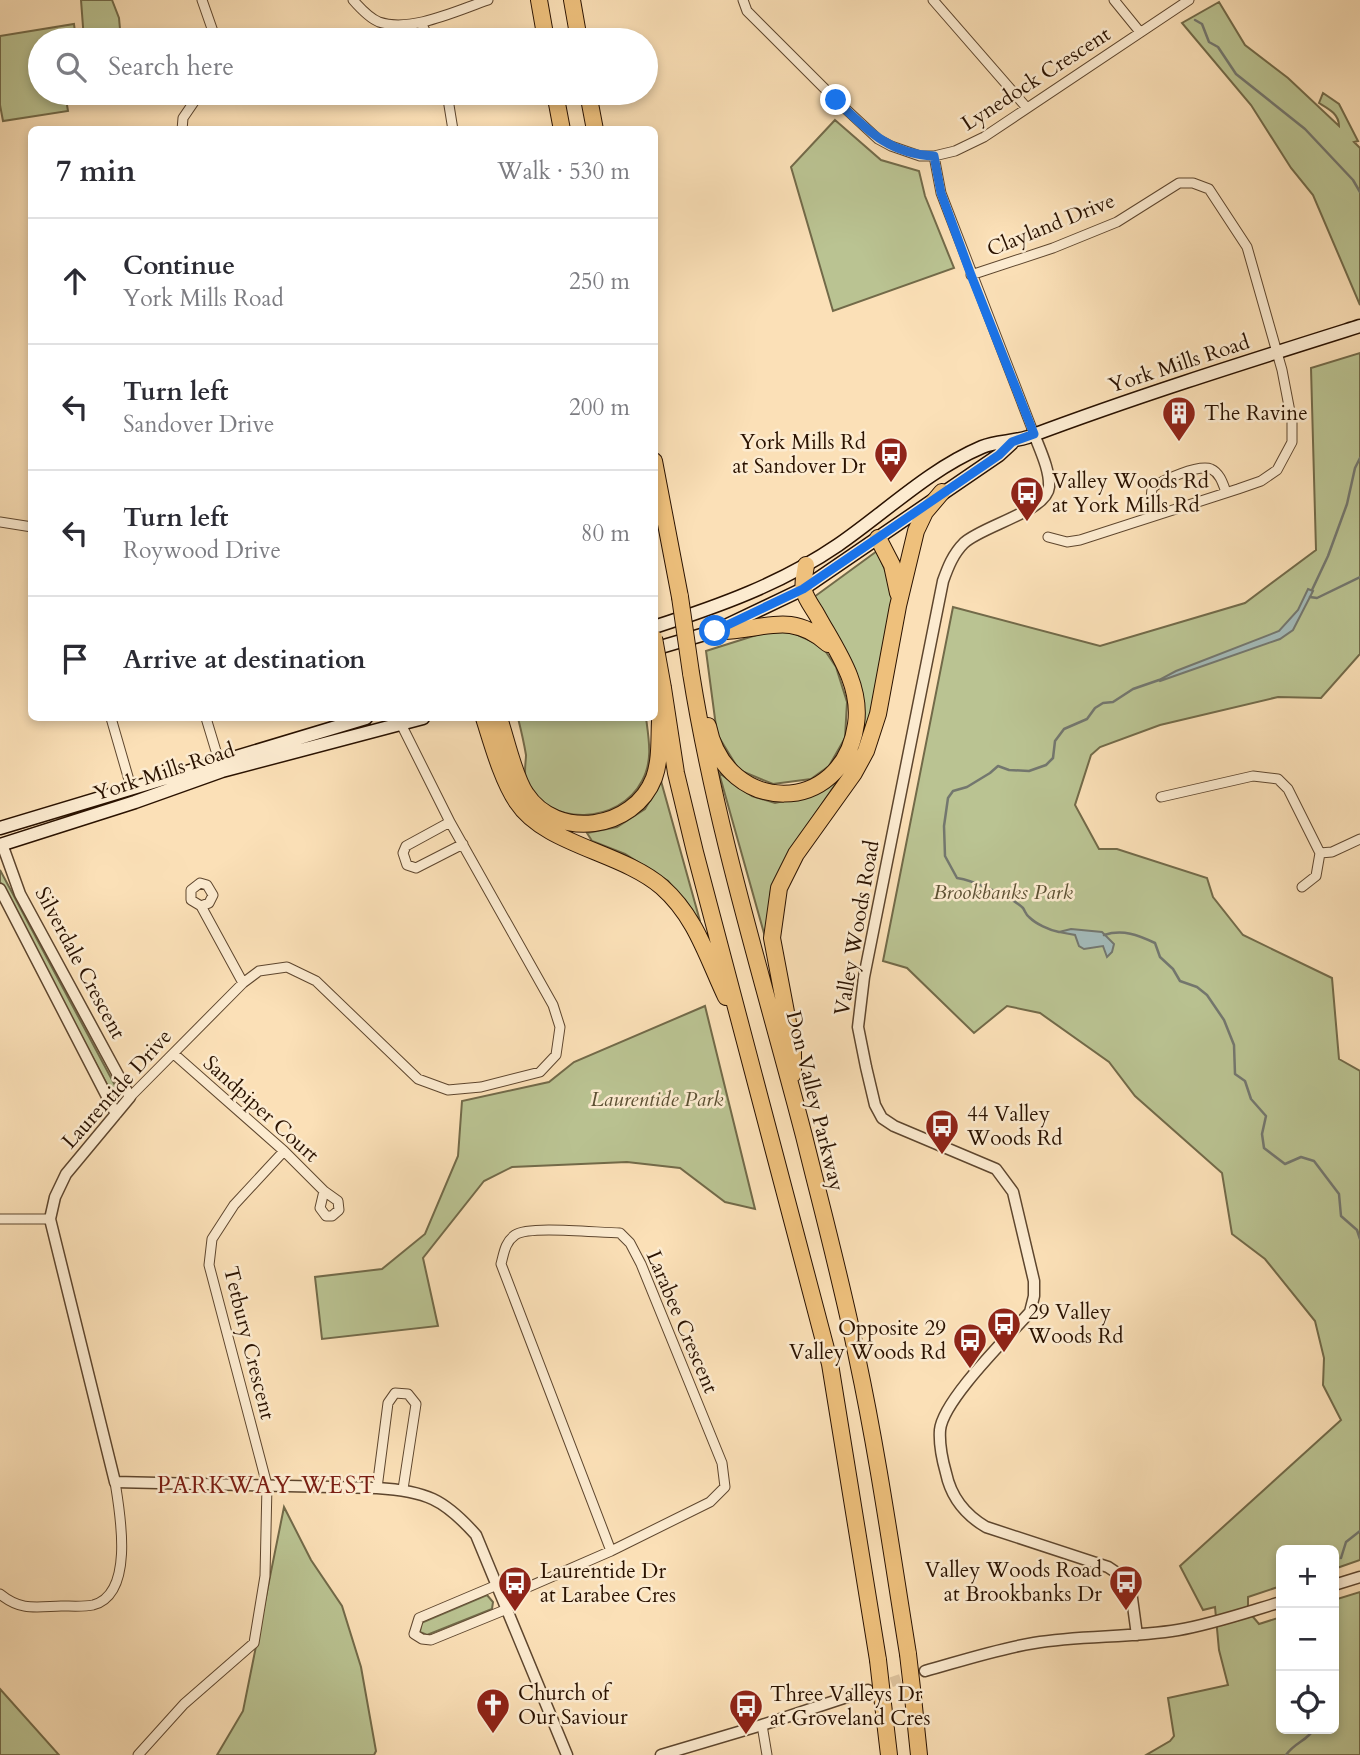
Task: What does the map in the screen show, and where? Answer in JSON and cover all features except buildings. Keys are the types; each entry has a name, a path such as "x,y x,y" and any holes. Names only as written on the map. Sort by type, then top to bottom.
{"highway":[{"path":"572,0 577,28"},
{"path":"539,1 544,28"},
{"path":"557,105 561,126"},
{"path":"590,105 593,126"},
{"name":"Don Valley Parkway","path":"658,481 680,597 700,731 723,834 793,1094 857,1356 884,1500 908,1654 919,1755"},
{"path":"793,1094 793,1049 772,938 779,888 796,854 866,751 878,714 898,606 916,531 925,512 942,492"},
{"path":"878,538 892,565 897,583 898,606"},
{"path":"691,673 705,711 710,738 728,769 755,789 780,795 811,790 837,769 847,753 856,724 855,692 841,657 803,589 806,565"},
{"path":"715,631 736,632 763,624 796,625 811,630 841,657"},
{"path":"658,660 676,773 830,1363 878,1660 889,1755"},
{"path":"500,721 526,794 546,813 575,824 607,822 631,810 645,795 654,778 659,752 658,729 663,688"},
{"path":"485,721 517,802 531,818 561,836 637,869 663,887 677,902 695,925 742,1030"}],"main road":[{"name":"York Mills Road","path":"658,626 768,586 806,565 861,528 937,470 985,446 1012,442 1127,400 1360,326"},
{"name":"York Mills Road","path":"658,648 715,631 803,589 999,455 1012,442"},
{"path":"861,528 878,538"},
{"name":"York Mills Road","path":"0,828 356,721"},
{"name":"York Mills Road","path":"1,843 135,802 222,771 412,721"}],"street":[{"path":"202,0 212,28"},
{"path":"353,0 379,22 421,23 488,0"},
{"path":"743,0 747,11 768,33 878,139 905,151 934,156 941,193 1034,434"},
{"path":"933,0 1027,108"},
{"path":"1114,0 1140,32"},
{"name":"Lynedock Crescent","path":"934,156 969,145 1189,0"},
{"path":"421,23 424,28"},
{"path":"182,126 183,118 192,105"},
{"path":"449,105 452,126"},
{"name":"Clayland Drive","path":"971,275 1065,243 1116,222 1180,183 1193,183 1209,189 1247,247 1289,398 1292,442 1277,470 1261,481 1080,540 1067,542 1048,537"},
{"name":"Valley Woods Road","path":"1034,434 1047,477 1049,489 1046,496 1035,506 982,530 964,543 952,558 943,581 864,977 858,1027 875,1105 882,1118 894,1126 996,1169 1013,1192 1034,1281 1030,1312 947,1408 940,1429 941,1454 948,1486 971,1518 986,1527 1108,1567 1123,1577 1130,1591 1137,1636"},
{"path":"1156,515 1151,500 1152,488 1161,481 1204,468 1213,470 1220,477 1226,492"},
{"path":"0,522 28,526"},
{"path":"112,721 131,787"},
{"path":"207,721 219,761"},
{"name":"Laurentide Drive","path":"50,1219 55,1197 66,1174 130,1097 243,983 259,971 286,967 316,981 418,1079 448,1090 481,1087 540,1072 556,1055 560,1027 553,1004 450,822 401,724"},
{"path":"1161,797 1252,776 1278,779 1288,789 1320,853 1316,876 1302,887"},
{"path":"450,822 406,846 403,853 407,865 415,868 463,844"},
{"path":"1320,853 1332,852 1360,839"},
{"name":"Silverdale Crescent","path":"1,843 20,894 130,1097"},
{"name":"Silverdale Crescent","path":"0,889 116,1114"},
{"path":"201,906 243,983"},
{"name":"Sandpiper Court","path":"174,1054 285,1150 324,1191"},
{"name":"Tetbury Crescent","path":"138,1755 184,1704 254,1643 265,1576 267,1485 209,1265 212,1239 234,1205 285,1150"},
{"path":"0,1219 50,1219 115,1482 120,1515 122,1566 111,1593 95,1605 23,1608 0,1594"},
{"name":"Larabee Crescent","path":"503,1598 611,1551 710,1502 725,1488 722,1463 630,1243 620,1233 531,1230 516,1234 505,1246 501,1264 611,1551"},
{"path":"377,1488 388,1403 395,1393 408,1394 416,1404 403,1489"},
{"path":"115,1482 403,1489 434,1498 458,1515 476,1535 567,1755"},
{"path":"1339,1583 1360,1577"},
{"path":"497,1585 419,1618 414,1634 431,1640 507,1609"},
{"path":"925,1671 982,1654 1035,1643 1137,1636 1211,1623 1276,1604"},
{"path":"661,1755 762,1726 868,1689"},
{"path":"762,1726 767,1755"}],"green space":[{"path":"81,0 112,0 120,28 83,28"},
{"path":"1219,2 1245,45 1288,78 1339,126 1335,115 1319,103 1323,93 1339,104 1358,141 1354,142 1360,148 1360,305 1313,195 1291,168 1251,105 1182,23"},
{"path":"74,24 74,28 49,28"},
{"path":"28,31 28,105 67,105 68,111 3,121 0,105 0,36"},
{"path":"835,120 881,160 919,171 925,196 954,268 833,311 791,167"},
{"name":"Brookbanks Park","path":"1360,353 1360,654 1321,698 1278,697 1160,725 1100,747 1091,755 1075,805 1099,849 1117,849 1207,878 1213,897 1243,935 1332,978 1339,1059 1360,1071 1360,1560 1339,1567 1339,1545 1276,1545 1276,1588 1248,1597 1248,1611 1259,1624 1276,1619 1276,1734 1339,1734 1339,1598 1360,1592 1360,1755 1146,1755 1174,1736 1168,1698 1228,1685 1219,1650 1215,1607 1203,1610 1180,1566 1341,1420 1323,1385 1324,1358 1315,1321 1265,1259 1232,1234 1222,1173 1135,1096 1109,1062 1040,1013 1007,1006 974,1033 907,968 883,961 953,607 1100,646 1245,603 1316,550 1311,368"},
{"path":"877,551 889,579 893,603 873,707 855,758 851,758 861,711 814,597"},
{"path":"766,632 791,632 822,646 836,667 847,702 845,738 829,766 811,779 773,784 739,770 717,734 706,651"},
{"path":"519,721 646,721 649,758 642,781 632,795 618,806 601,812 584,815 567,813 551,807 537,797 526,779 526,755"},
{"path":"719,773 752,796 775,803 811,795 843,773 788,854 771,889 767,944"},
{"path":"661,781 700,921 668,881 625,854 592,841 587,833 617,827 645,809"},
{"path":"0,870 118,1091 115,1095 112,1094 0,882"},
{"name":"Laurentide Park","path":"705,1006 755,1209 725,1202 680,1168 627,1162 512,1167 484,1181 423,1258 438,1326 322,1339 315,1277 382,1269 425,1234 458,1156 462,1101 549,1082 574,1062"},
{"path":"284,1507 311,1560 342,1606 361,1667 376,1751 374,1755 217,1755 243,1711"},
{"path":"487,1595 493,1602 492,1609 427,1635 420,1632 421,1623"},
{"path":"0,1689 59,1755 0,1755"}],"water":[{"path":"1308,589 1313,591 1293,630 1280,639 1159,680 1279,631 1298,610"},
{"path":"1071,929 1102,932 1114,944 1112,952 1107,957 1103,946 1084,949 1079,946 1075,935 1059,932"}],"waterway":[{"path":"1195,20 1202,24 1209,42 1218,47 1236,74 1305,129 1353,180 1360,192"},
{"path":"1312,590 1347,504 1360,458"},
{"path":"1310,597 1317,598 1360,577"},
{"path":"1059,932 1035,922 1023,908 1001,894 957,878 945,856 944,826 948,798 953,791 967,787 998,766 1009,770 1029,771 1046,765 1053,758 1055,741 1064,729 1087,719 1095,708 1103,703 1113,702 1133,689 1159,680"},
{"path":"1104,935 1130,934 1155,943 1160,957 1173,969 1180,981 1197,987 1207,995 1224,1020 1234,1045 1235,1074 1245,1081 1251,1099 1266,1116 1262,1134 1264,1148 1285,1164 1301,1157 1314,1161 1339,1194 1341,1216 1357,1230 1360,1239"},
{"path":"1341,1558 1346,1542 1360,1531"},
{"path":"1286,1755 1310,1734"}],"tunnel":[{"path":"877,1687 915,1674"}],"place":[{"name":"The Ravine","path":"1179,443"},
{"name":"York Mills Rd at Sandover Dr","path":"891,484"},
{"name":"Valley Woods Rd at York Mills Rd","path":"1027,523"},
{"name":"44 Valley Woods Rd","path":"942,1156"},
{"name":"29 Valley Woods Rd","path":"1004,1354"},
{"name":"Opposite 29 Valley Woods Rd","path":"970,1370"},
{"name":"Valley Woods Road at Brookbanks Dr","path":"1126,1612"},
{"name":"Laurentide Dr at Larabee Cres","path":"515,1613"},
{"name":"Church of Our Saviour","path":"493,1735"},
{"name":"Three Valleys Dr at Groveland Cres","path":"746,1736"}],"district":[{"name":"PARKWAY WEST","path":"267,1485"}],"route":[{"path":"715,631 803,589 999,455 1012,442 1034,434 941,193 934,156 920,156 878,139 836,100"}]}
